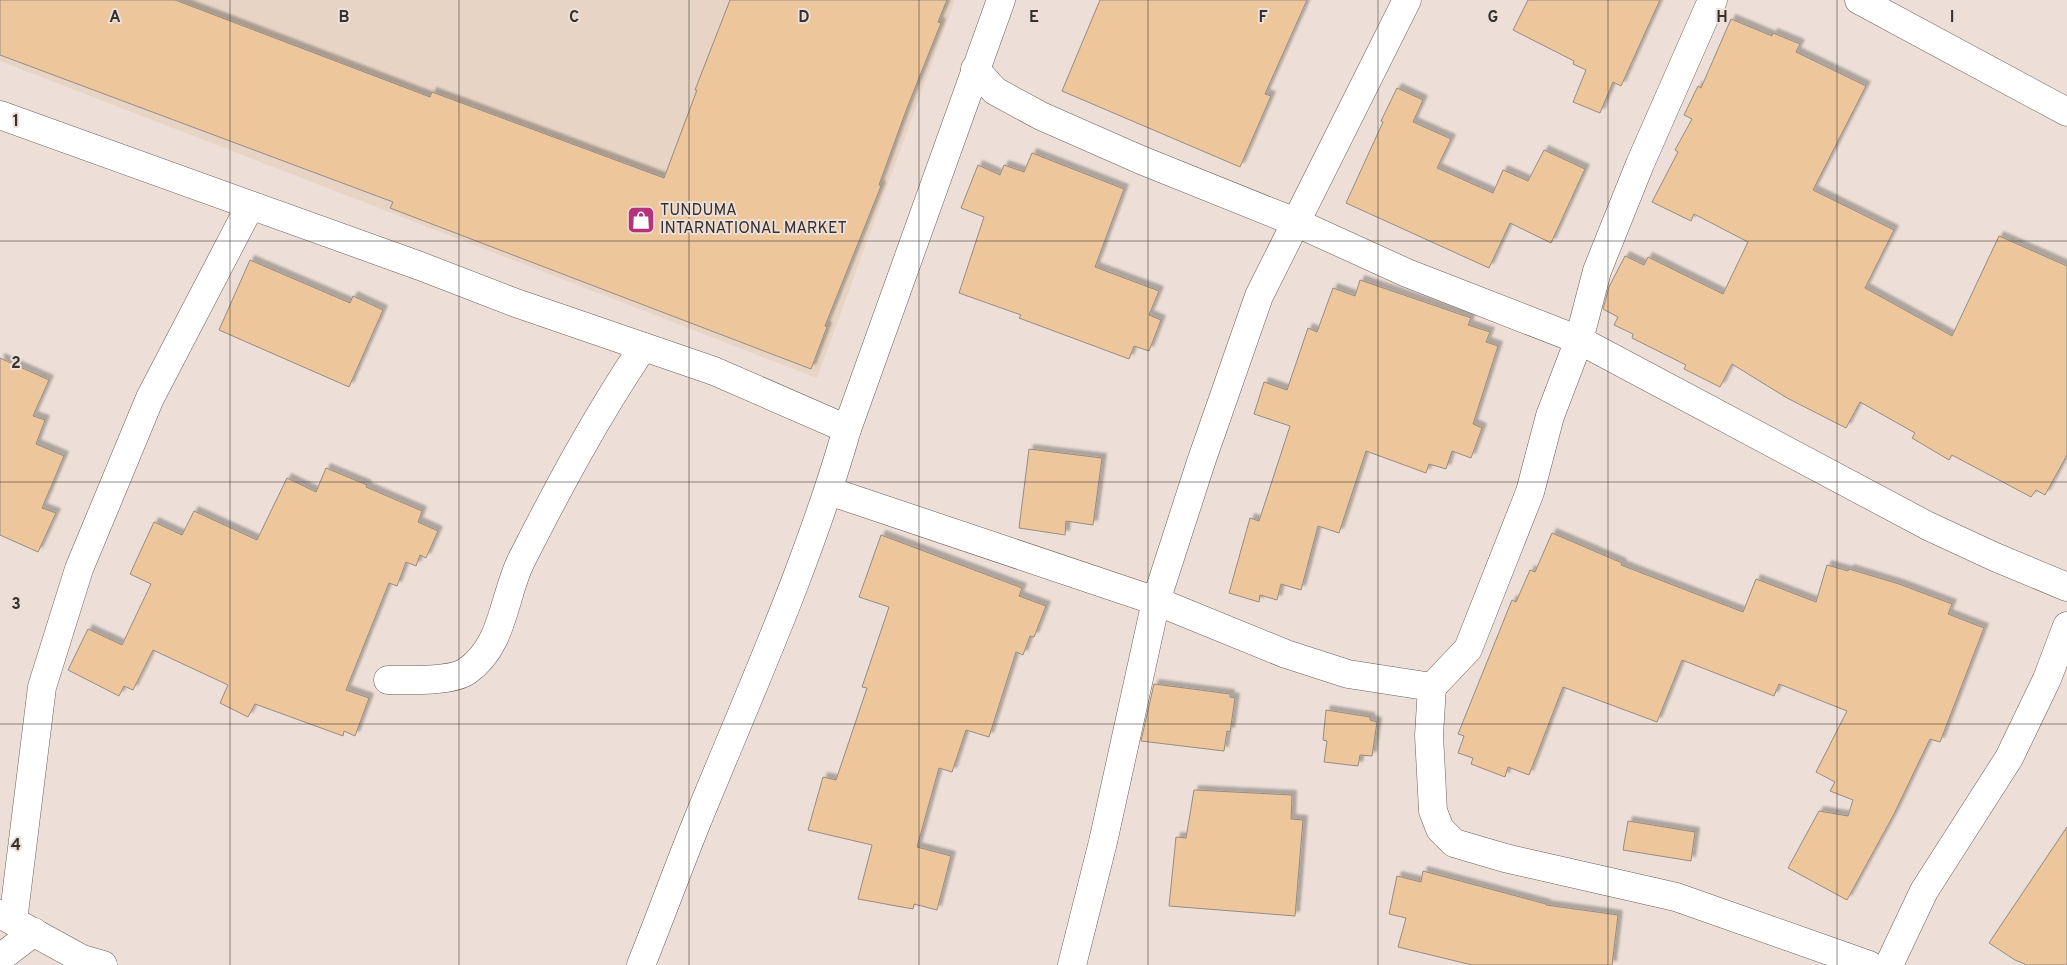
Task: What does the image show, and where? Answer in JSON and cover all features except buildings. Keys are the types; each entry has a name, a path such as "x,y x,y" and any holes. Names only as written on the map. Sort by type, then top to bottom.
{"street":[{"path":"641,965 748,700 829,491 847,429 1001,0"},
{"path":"1072,965 1103,842 1156,601 1193,486 1259,296 1380,58 1407,0"},
{"path":"1713,0 1644,155 1597,271 1579,340 1550,416 1530,492 1468,649 1432,688 1429,736 1433,811 1440,829 1454,843 1505,858 1676,897 1869,965"},
{"path":"1859,0 2067,112"},
{"path":"975,69 995,91 1041,116 1140,160 1295,222 1407,273 1579,340 1928,526 2067,587"},
{"path":"0,115 714,372 847,429"},
{"path":"0,958 16,922 42,688 80,569 150,398 250,206"},
{"path":"388,680 433,679 465,672 484,656 501,622 519,566 561,483 608,400 643,347"},
{"path":"829,491 1156,601 1286,654 1348,674 1432,688"},
{"path":"1888,965 1924,891 2009,758 2046,679 2067,626"},
{"path":"16,922 82,959 103,965"}],"shaded area":[{"name":"TUNDUMA INTARNATIONAL MARKET","path":"0,0 955,0 817,378 0,61"}],"place":[{"name":"TUNDUMA INTARNATIONAL MARKET","path":"641,220"}]}
